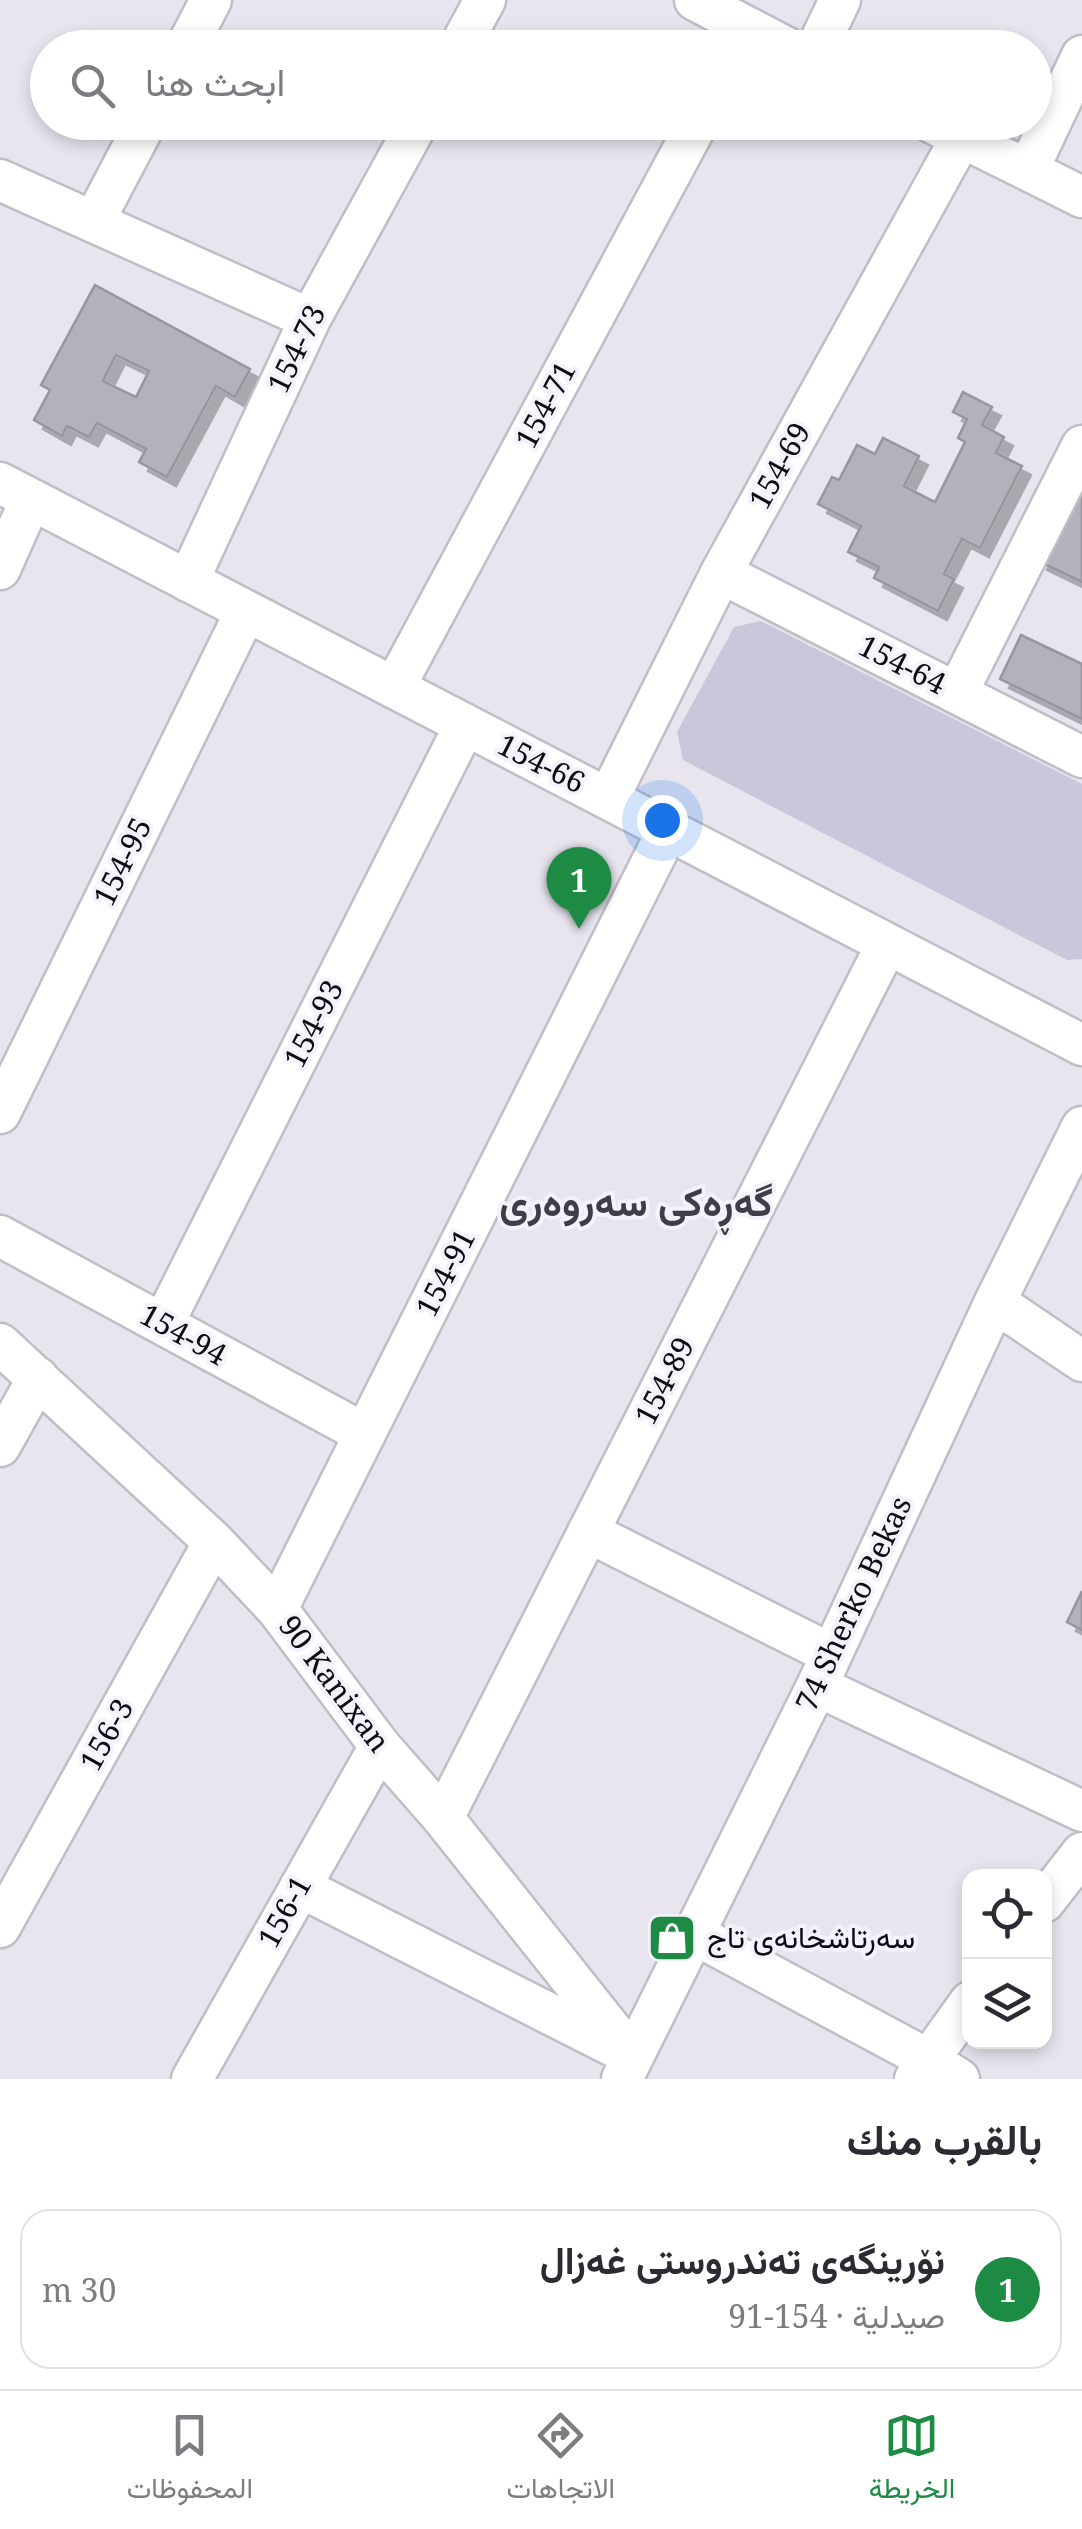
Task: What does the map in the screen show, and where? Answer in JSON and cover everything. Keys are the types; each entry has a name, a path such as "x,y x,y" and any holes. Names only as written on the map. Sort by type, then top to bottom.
{"street":[{"path":"195,30 211,0"},
{"path":"469,30 485,0"},
{"path":"695,0 734,30"},
{"path":"826,30 840,0"},
{"path":"1052,119 1082,56"},
{"path":"94,221 137,140"},
{"name":"154-73","path":"188,581 310,319 408,140"},
{"name":"154-71","path":"394,688 688,140"},
{"name":"154-69","path":"608,799 941,140"},
{"path":"966,140 1082,196"},
{"path":"1028,170 1042,140"},
{"path":"0,180 310,319"},
{"path":"956,694 1082,446"},
{"path":"0,569 16,491"},
{"name":"154-66","path":"16,491 1082,1045"},
{"name":"154-64","path":"722,574 1082,756"},
{"name":"154-95","path":"0,1112 246,611"},
{"name":"154-93","path":"163,1324 465,725"},
{"name":"154-91","path":"278,1608 668,830"},
{"name":"154-89","path":"443,1818 887,944"},
{"name":"74 Sherko Bekas","path":"627,2068 824,1670 1082,1127"},
{"name":"154-94","path":"0,1236 365,1434"},
{"path":"996,1302 1082,1361"},
{"name":"90 Kanixan","path":"0,1344 214,1542 278,1608 380,1746 443,1818 627,2068"},
{"path":"0,1446 38,1378"},
{"path":"588,1532 824,1670 1082,1811"},
{"name":"156-3","path":"0,1928 214,1542"},
{"name":"156-1","path":"192,2079 380,1746"},
{"path":"1052,1891 1082,1852"},
{"path":"300,1886 627,2068"},
{"path":"694,1934 933,2072 962,2017"}],"shaded area":[{"path":"761,621 1082,784 1082,959 1067,960 683,760 677,732 734,627"}],"building":[{"path":"95,285 250,369 235,397 216,386 167,477 139,462 146,449 97,423 89,437 67,426 62,436 34,420 50,390 41,385","holes":["116,355 149,371 136,397 103,381"]},
{"path":"963,392 992,407 982,425 1004,437 996,453 1022,466 980,548 962,539 944,574 954,579 938,611 874,578 879,567 848,552 861,526 818,504 832,477 839,480 857,445 875,454 883,438 919,456 904,486 935,502 965,442 958,438 967,419 953,412"},
{"path":"1082,468 1082,582 1038,561"},
{"path":"1021,635 1082,664 1082,719 1000,679"},
{"path":"1082,1591 1082,1630 1067,1622"}],"place":[{"name":"نۆرینگەی تەندروستی غەزال","path":"579,929"},
{"name":"سەرتاشخانەی تاج","path":"672,1938"}],"district":[{"name":"گەڕەکی سەروەری","path":"636,1202"}]}
